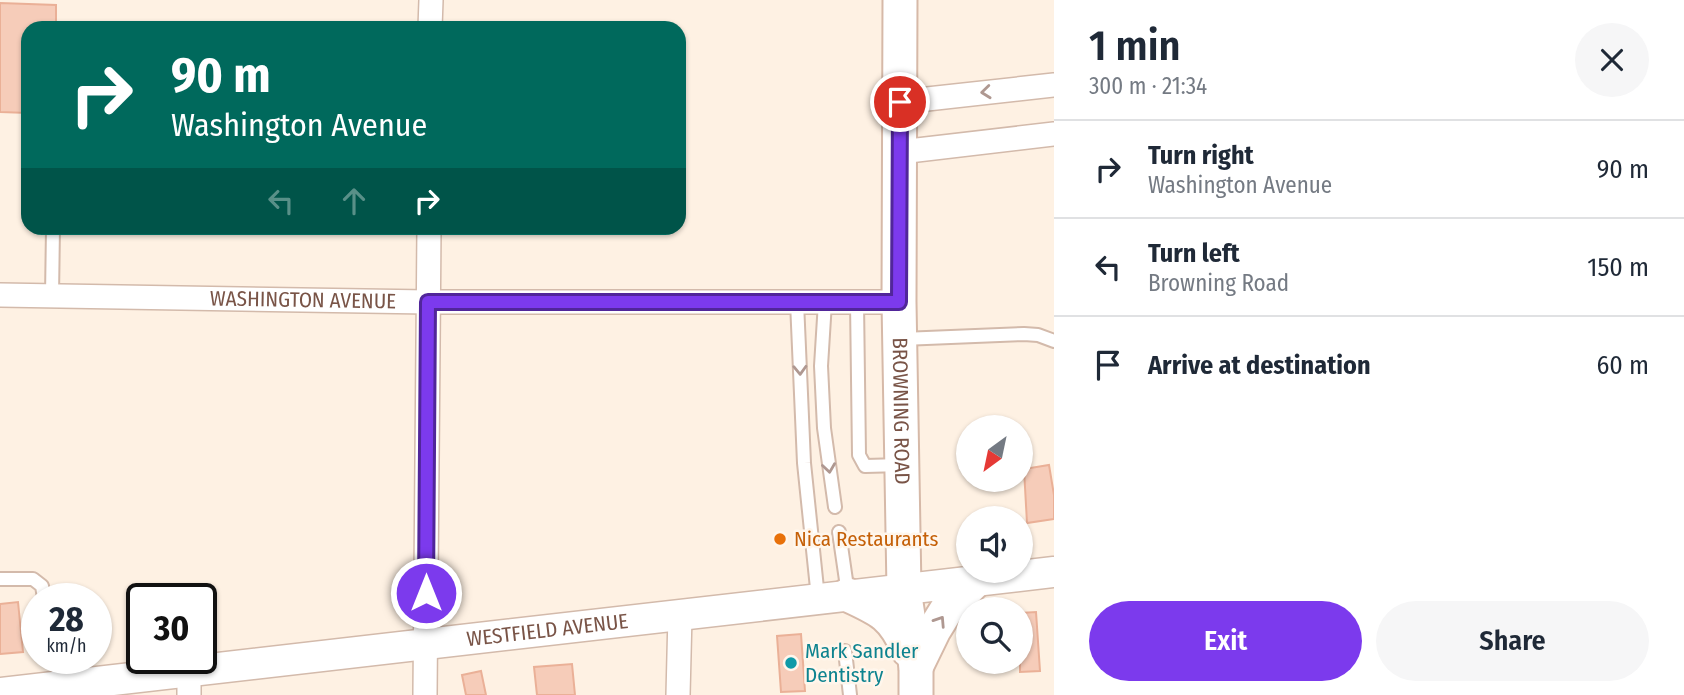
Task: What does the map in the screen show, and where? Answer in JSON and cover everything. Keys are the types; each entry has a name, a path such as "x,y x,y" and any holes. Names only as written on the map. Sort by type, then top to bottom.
{"main road":[{"name":"BROWNING ROAD","path":"900,0 899,302 904,590 916,681"},
{"path":"916,681 934,629 947,610 973,583"},
{"path":"833,597 877,609 899,628 916,681"}],"street":[{"path":"430,21 431,0"},
{"path":"900,102 1054,85"},
{"path":"900,152 1054,134"},
{"path":"425,695 429,235"},
{"name":"WASHINGTON AVENUE","path":"0,295 428,302 899,302"},
{"name":"WESTFIELD AVENUE","path":"1033,575 1054,572"},
{"name":"WESTFIELD AVENUE","path":"85,674 189,682 426,643 965,583"},
{"path":"678,695 680,615"},
{"name":"WESTFIELD AVENUE","path":"0,693 53,674"}],"lane":[{"path":"52,296 53,235"},
{"path":"797,302 804,463 833,597"},
{"path":"825,302 821,366 824,428 835,507"},
{"path":"857,302 859,455 865,466 902,465"},
{"path":"900,339 1024,334 1038,335 1054,341"},
{"path":"833,597 839,531"},
{"path":"0,579 33,579 38,583"},
{"path":"845,651 850,695"}],"building":[{"path":"0,3 56,5 56,21 21,21 21,113 0,112"},
{"path":"1049,465 1054,495 1054,519 1033,522 1033,506 1026,506 1025,492 1033,492 1033,468"},
{"path":"18,602 21,652 0,654 0,604"},
{"path":"1033,612 1036,612 1040,671 1033,671"},
{"name":"Mark Sandler Dentistry","path":"801,634 805,691 781,692 777,636"},
{"path":"572,664 575,695 537,695 534,667"},
{"path":"481,671 486,695 466,695 462,675"}],"place":[{"name":"Nica Restaurants","path":"780,539"},
{"name":"Mark Sandler Dentistry","path":"791,663"}],"route":[{"path":"426,593 428,302 899,302 900,102"}]}
